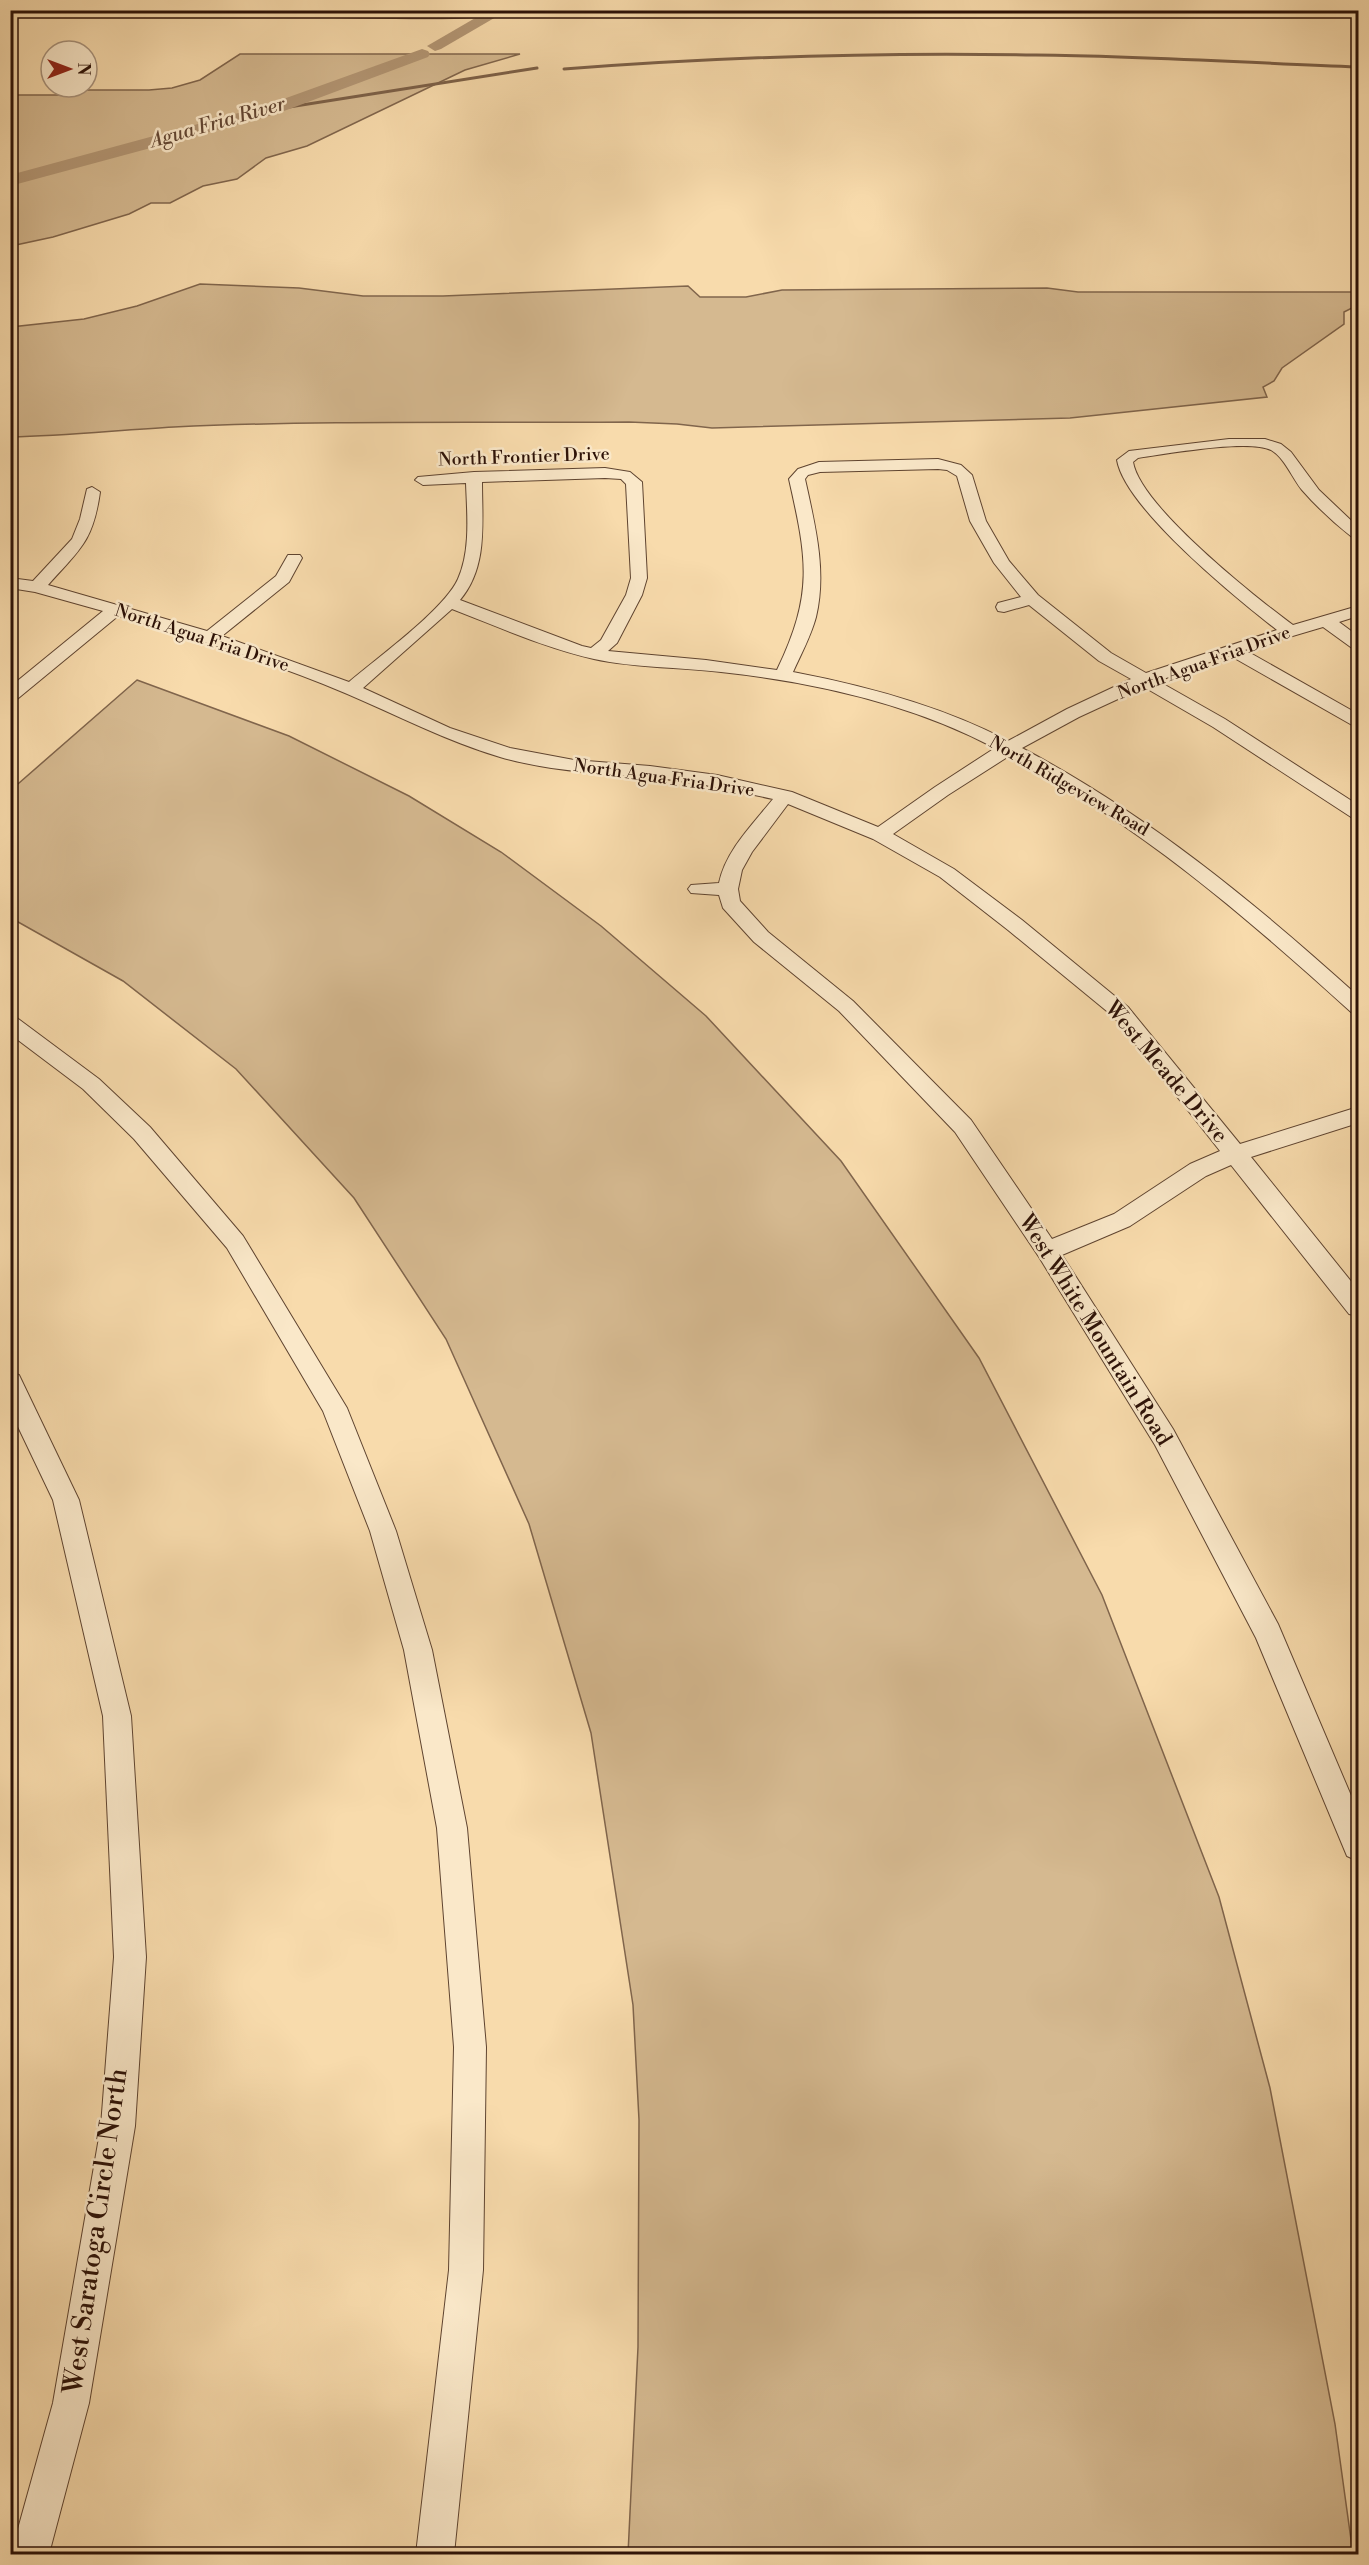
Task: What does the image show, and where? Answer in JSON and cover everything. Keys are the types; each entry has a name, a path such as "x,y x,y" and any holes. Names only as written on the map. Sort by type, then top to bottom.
{"street":[{"path":"1290,631 1234,589 1186,545 1139,491 1125,468 1125,460 1134,454 1243,443 1269,444 1282,453 1306,486 1335,516 1359,534"},
{"path":"783,675 807,618 814,582 813,554 797,479 802,472 819,466 938,464 950,466 959,470 963,475 978,521 1002,563 1032,599 1105,657 1142,681 1219,723 1260,752 1359,813"},
{"name":"North Frontier Drive","path":"423,480 605,473 625,475 634,482 639,578 634,595 608,643 595,654"},
{"path":"351,689 450,602 466,580 472,558 474,477"},
{"path":"38,587 79,541 88,519 92,492"},
{"path":"210,636 283,579 294,558"},
{"name":"North Agua Fria Drive","path":"10,583 38,587 210,636 351,689 444,732 569,774 650,772 717,781 785,796 880,835 938,791 1058,721 1142,681 1290,631 1359,611"},
{"path":"1004,607 1032,599"},
{"name":"North Ridgeview Road","path":"450,602 595,654 640,660 705,664 783,675 855,691 934,715 1012,748 1139,825 1219,886 1359,1007"},
{"path":"10,696 117,609"},
{"path":"1326,621 1359,644"},
{"path":"1232,650 1359,722"},
{"path":"698,889 728,889 732,870 743,850 785,796"},
{"name":"West Meade Drive","path":"880,835 947,873 1015,925 1121,1012 1359,1307"},
{"name":"West White Mountain Road","path":"728,889 730,903 761,937 846,1006 963,1126 1047,1251 1164,1437 1268,1633 1359,1846"},
{"path":"10,1023 91,1084 133,1125 235,1242 334,1408 383,1531 418,1650 452,1828 470,2047 466,2270 435,2554"},
{"path":"1047,1251 1122,1220 1198,1170 1235,1154 1359,1115"},
{"name":"West Saratoga Circle North","path":"10,1382 66,1500 117,1716 130,1957 118,2126 71,2403 30,2554"}],"shaded area":[{"path":"330,10 551,11 464,18 317,17"},
{"path":"240,54 520,54 465,70 307,146 266,158 237,179 203,186 170,203 151,203 129,214 53,237 11,246 11,95 39,95 39,99 99,99 99,90 172,88 200,80"},
{"path":"200,284 299,288 363,296 443,296 688,286 700,297 746,297 782,290 1047,288 1078,292 1358,292 1358,305 1344,312 1344,324 1282,368 1274,381 1263,387 1267,397 1070,418 712,428 629,422 288,423 11,437 11,327 84,319 137,306"},
{"path":"137,680 289,736 409,796 501,852 601,926 706,1016 841,1161 979,1358 1102,1595 1219,1897 1270,2088 1335,2424 1353,2554 628,2554 638,2347 639,2120 633,2005 591,1733 529,1524 446,1339 354,1198 236,1069 123,981 11,918 11,790"}],"waterway":[{"name":"Agua Fria River","path":"435,46 501,10"},
{"name":"Agua Fria River","path":"10,181 270,110 422,54"},
{"path":"564,69 682,61 918,54 1116,57 1358,67"},
{"path":"270,110 537,68"}]}
